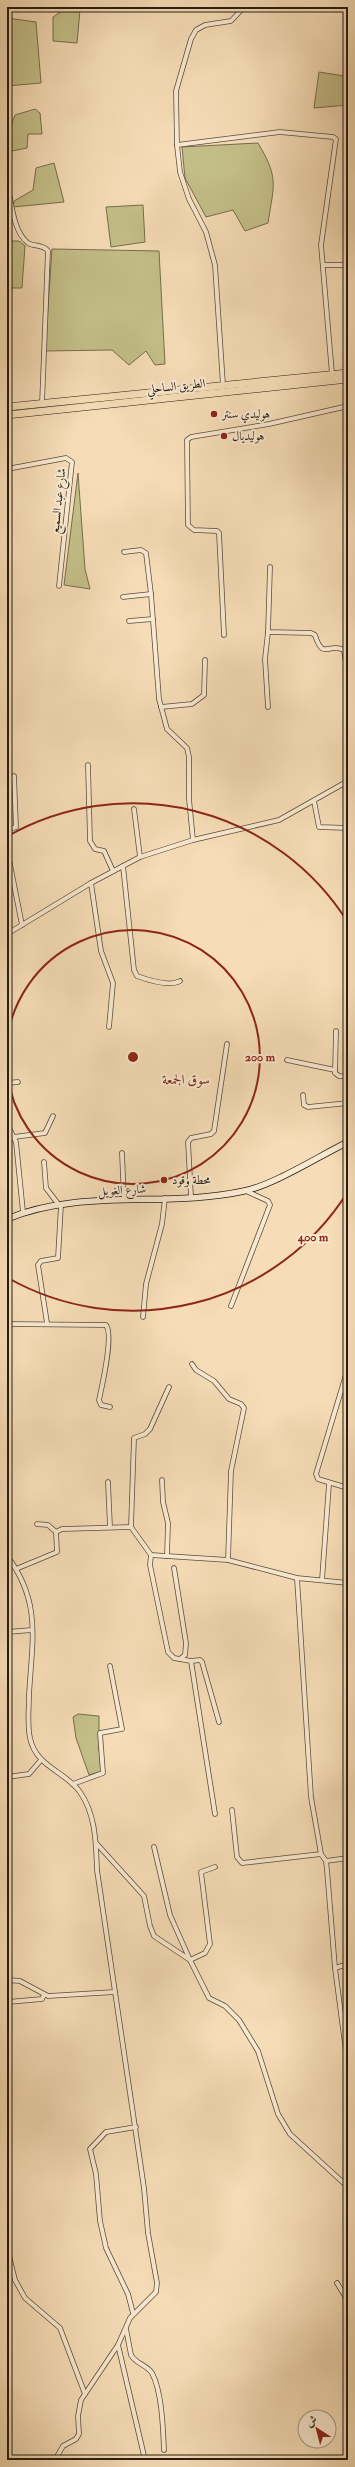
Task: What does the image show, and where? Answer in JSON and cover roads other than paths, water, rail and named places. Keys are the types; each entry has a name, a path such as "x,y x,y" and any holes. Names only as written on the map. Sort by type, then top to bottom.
{"highway":[{"name":"الطريق الساحلي","path":"7,407 348,373"},
{"name":"الطريق الساحلي","path":"7,416 348,379"}],"street":[{"path":"223,385 215,265 206,232 189,199 182,178 176,145 176,91 191,39 200,27 231,21 244,7"},
{"path":"328,7 348,10"},
{"path":"176,145 280,132 335,138 335,161 322,235 332,374"},
{"path":"7,182 20,232 30,244 44,247 48,250 42,404"},
{"path":"324,265 348,265"},
{"path":"224,635 219,533 217,531 194,530 188,524 187,440 191,437 269,424 348,406"},
{"name":"شارع عبد السميع","path":"7,469 66,458 72,462 59,586"},
{"path":"7,469 7,497"},
{"path":"124,552 141,550 146,553 161,707 167,729 187,748 189,757 188,799 193,840"},
{"path":"268,706 265,659 268,632 270,567"},
{"path":"123,597 151,594"},
{"path":"129,621 153,619"},
{"path":"268,632 311,633 315,635 318,646 321,649 344,650 348,678"},
{"path":"161,707 192,704 204,695 205,660"},
{"path":"88,765 90,841 95,849 104,851 113,871"},
{"path":"7,830 16,827 14,776"},
{"path":"7,934 91,883 140,857 193,840 279,820 348,781"},
{"path":"314,801 319,827 348,828"},
{"path":"134,809 140,857"},
{"path":"7,849 22,925"},
{"path":"123,866 134,970 137,976 143,978 170,983 180,981"},
{"path":"91,883 101,951 113,983 109,1027"},
{"path":"336,1031 335,1070 337,1075 348,1077"},
{"path":"191,1197 188,1142 191,1138 210,1134 214,1131 227,1044"},
{"path":"287,1060 335,1070"},
{"path":"7,1083 18,1082"},
{"path":"303,1095 304,1105 308,1107 348,1103"},
{"path":"14,1137 45,1133 53,1116"},
{"path":"7,1124 14,1137 18,1157 23,1212"},
{"name":"شارع الغويل","path":"7,1219 23,1212 60,1205 191,1197 246,1191 348,1142"},
{"path":"122,1153 124,1200"},
{"path":"44,1162 46,1188 60,1205 58,1258 41,1260 38,1264 47,1323"},
{"path":"231,1306 270,1205 268,1201 246,1191"},
{"path":"143,1317 146,1284 162,1224 166,1198"},
{"path":"7,1324 103,1324 108,1326 105,1370 99,1400 101,1405 110,1407"},
{"path":"192,1364 196,1370 214,1381 229,1399 241,1404 244,1408 231,1471 228,1560"},
{"path":"348,1368 316,1474 318,1479 329,1484 348,1488"},
{"path":"169,1387 150,1428 145,1434 134,1438 131,1527 151,1555 151,1572 168,1652 170,1656 180,1659 191,1661 200,1660 202,1662 219,1722"},
{"path":"162,1480 163,1502 168,1523 167,1556"},
{"path":"108,1482 110,1526"},
{"path":"322,1580 329,1484"},
{"path":"16,1569 57,1552 56,1532 48,1524 37,1524"},
{"path":"56,1532 67,1528 110,1526 131,1527"},
{"path":"151,1555 228,1560 297,1578 348,1583"},
{"path":"7,1556 16,1569 28,1592 32,1630 28,1726 33,1748 41,1760 73,1784 85,1799 93,1821 98,1870 115,1992 136,2127 148,2233 157,2283 154,2296 133,2313 118,2345 85,2394 80,2406 79,2434 74,2441 63,2446 55,2460"},
{"path":"174,1568 186,1643 185,1655 180,1659"},
{"path":"297,1578 311,1797 321,1854 326,1862 335,1968 348,2067"},
{"path":"7,1632 32,1630"},
{"path":"191,1661 215,1814"},
{"path":"73,1784 103,1773 100,1733 122,1729 110,1666"},
{"path":"7,1777 29,1774 41,1760"},
{"path":"232,1810 237,1857 242,1862 321,1854"},
{"path":"96,1843 144,1896 150,1926 154,1936 190,1960"},
{"path":"154,1847 170,1915 209,1998 233,2012 250,2036 265,2068 278,2114 290,2134 348,2187"},
{"path":"326,1862 348,1858"},
{"path":"190,1960 205,1953 210,1944 201,1872 215,1867"},
{"path":"335,1968 348,1964"},
{"path":"7,1980 20,1981 44,1995 52,1996 115,1992"},
{"path":"8,2002 42,1999 44,1995"},
{"path":"133,2313 128,2294 106,2248 100,2221 97,2182 90,2149 106,2132 136,2127"},
{"path":"7,2248 15,2280 25,2298 60,2328 85,2394"},
{"path":"337,2283 345,2296 348,2308"},
{"path":"348,2317 348,2334"},
{"path":"126,2329 133,2359 148,2368 152,2375 159,2403 164,2450"},
{"path":"118,2345 145,2460"}],"place":[{"name":"هوليدي سنتر","path":"214,414"},
{"name":"هوليديال","path":"224,436"},
{"name":"محطة وقود","path":"164,1180"}],"district":[{"name":"سوق الجمعة","path":"186,1079"}]}
